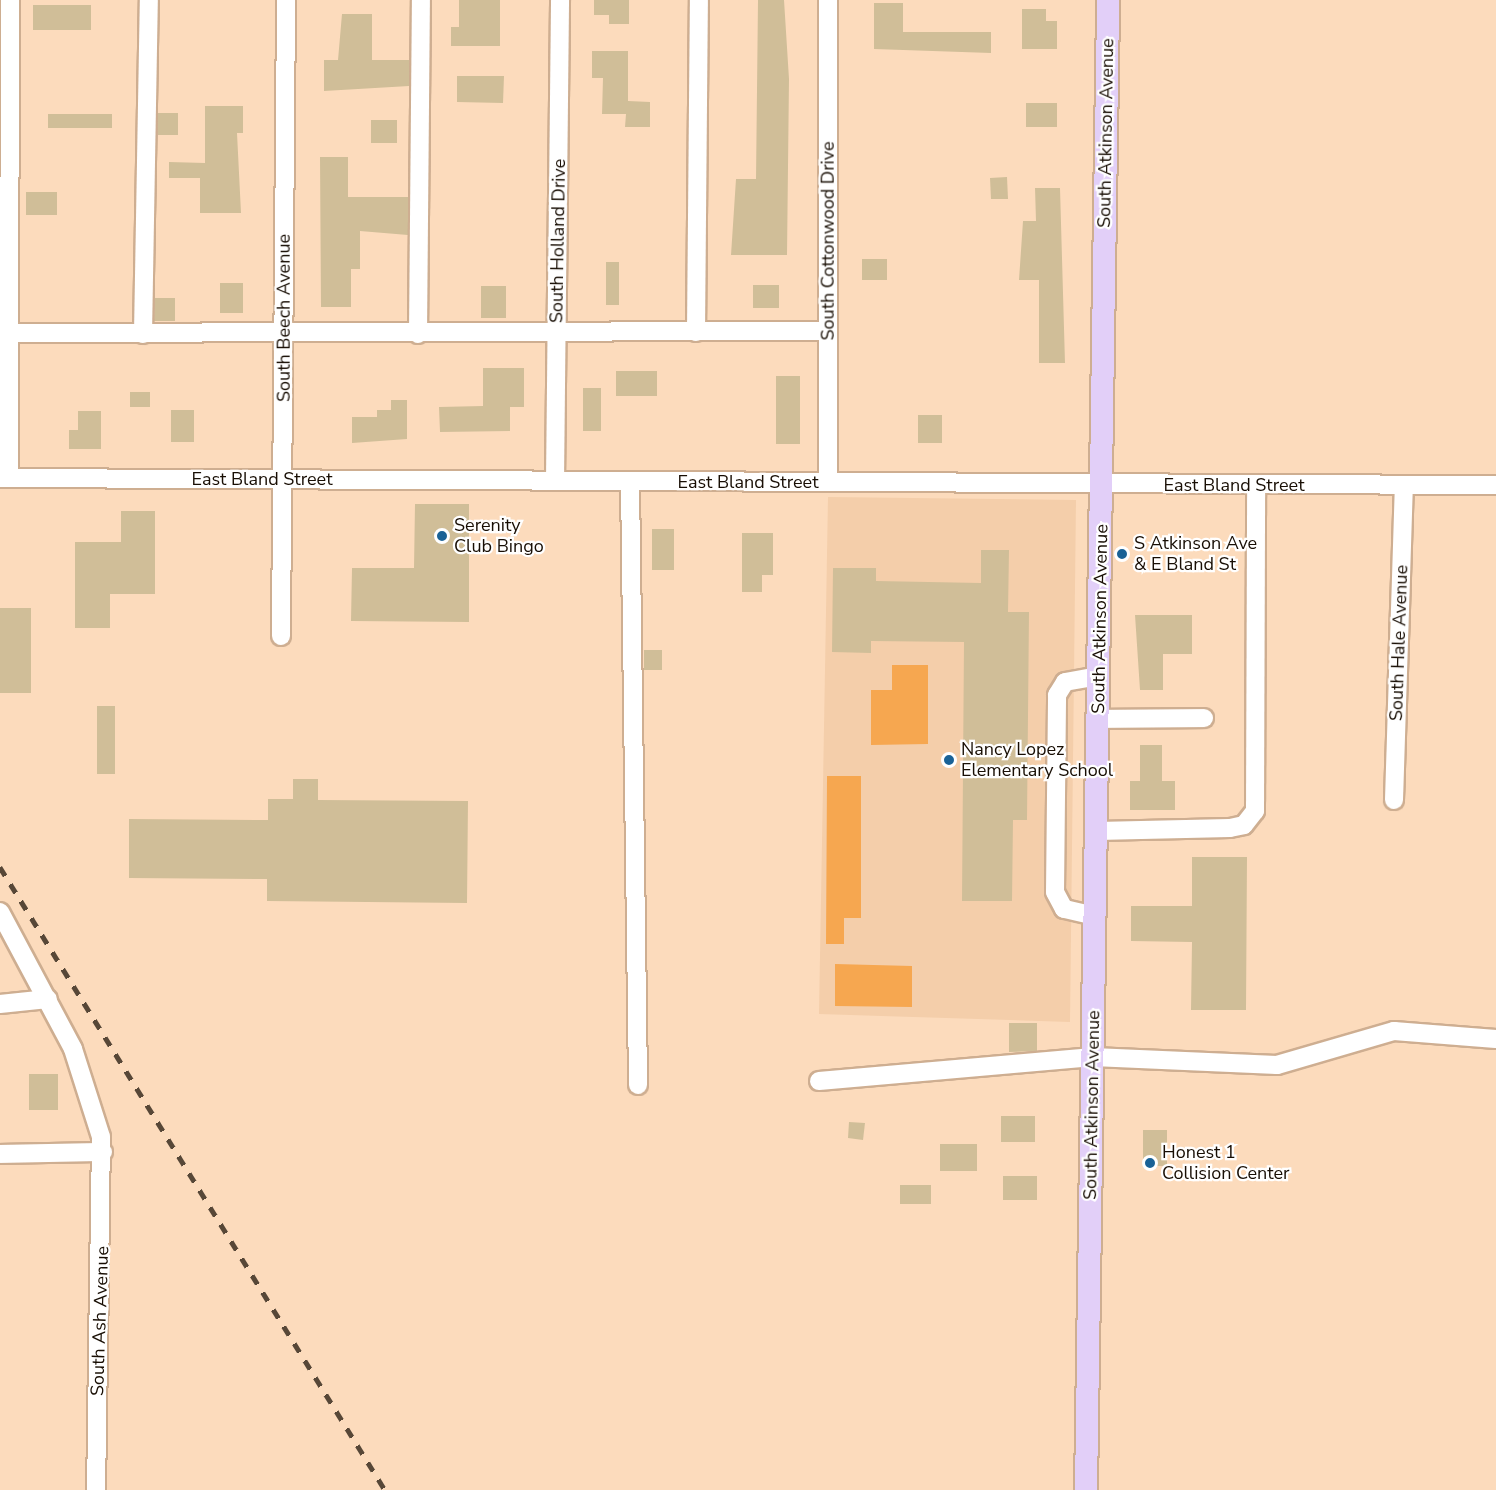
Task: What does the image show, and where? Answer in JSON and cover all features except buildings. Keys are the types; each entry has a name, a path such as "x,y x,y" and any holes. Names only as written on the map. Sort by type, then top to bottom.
{"main road":[{"name":"South Atkinson Avenue","path":"1086,1490 1108,0"}],"street":[{"path":"5,478 5,72 10,0"},
{"path":"143,334 149,0"},
{"name":"South Beech Avenue","path":"281,636 286,0"},
{"path":"418,334 421,0"},
{"name":"South Holland Drive","path":"555,481 560,0"},
{"path":"696,332 699,0"},
{"name":"South Cottonwood Drive","path":"828,0 828,482"},
{"path":"5,333 284,335 828,331"},
{"name":"East Bland Street","path":"5,478 1496,485"},
{"path":"630,481 638,1085"},
{"path":"1097,831 1230,828 1244,825 1255,811 1256,485"},
{"name":"South Hale Avenue","path":"1394,800 1404,485"},
{"path":"1095,916 1064,909 1055,892 1057,695 1065,682 1099,676"},
{"path":"1098,719 1204,718"},
{"name":"South Ash Avenue","path":"0,912 48,999 86,1078 103,1152 96,1490"},
{"path":"0,1004 48,999"},
{"path":"819,1081 1093,1057 1278,1065 1394,1031 1496,1040"},
{"path":"0,1154 103,1152"}],"shaded area":[{"name":"Nancy Lopez Elementary School","path":"828,497 1076,500 1070,1022 819,1014"},
{"path":"892,665 928,665 928,744 871,745 871,690 892,690"},
{"path":"827,776 861,776 861,918 844,918 844,944 826,944"},
{"path":"835,964 912,966 912,1007 835,1006"}],"railway":[{"path":"0,867 385,1490"}],"place":[{"name":"Serenity Club Bingo","path":"442,536"},
{"name":"S Atkinson Ave & E Bland St","path":"1122,554"},
{"name":"Nancy Lopez Elementary School","path":"949,760"},
{"name":"Honest 1 Collision Center","path":"1150,1163"}]}
